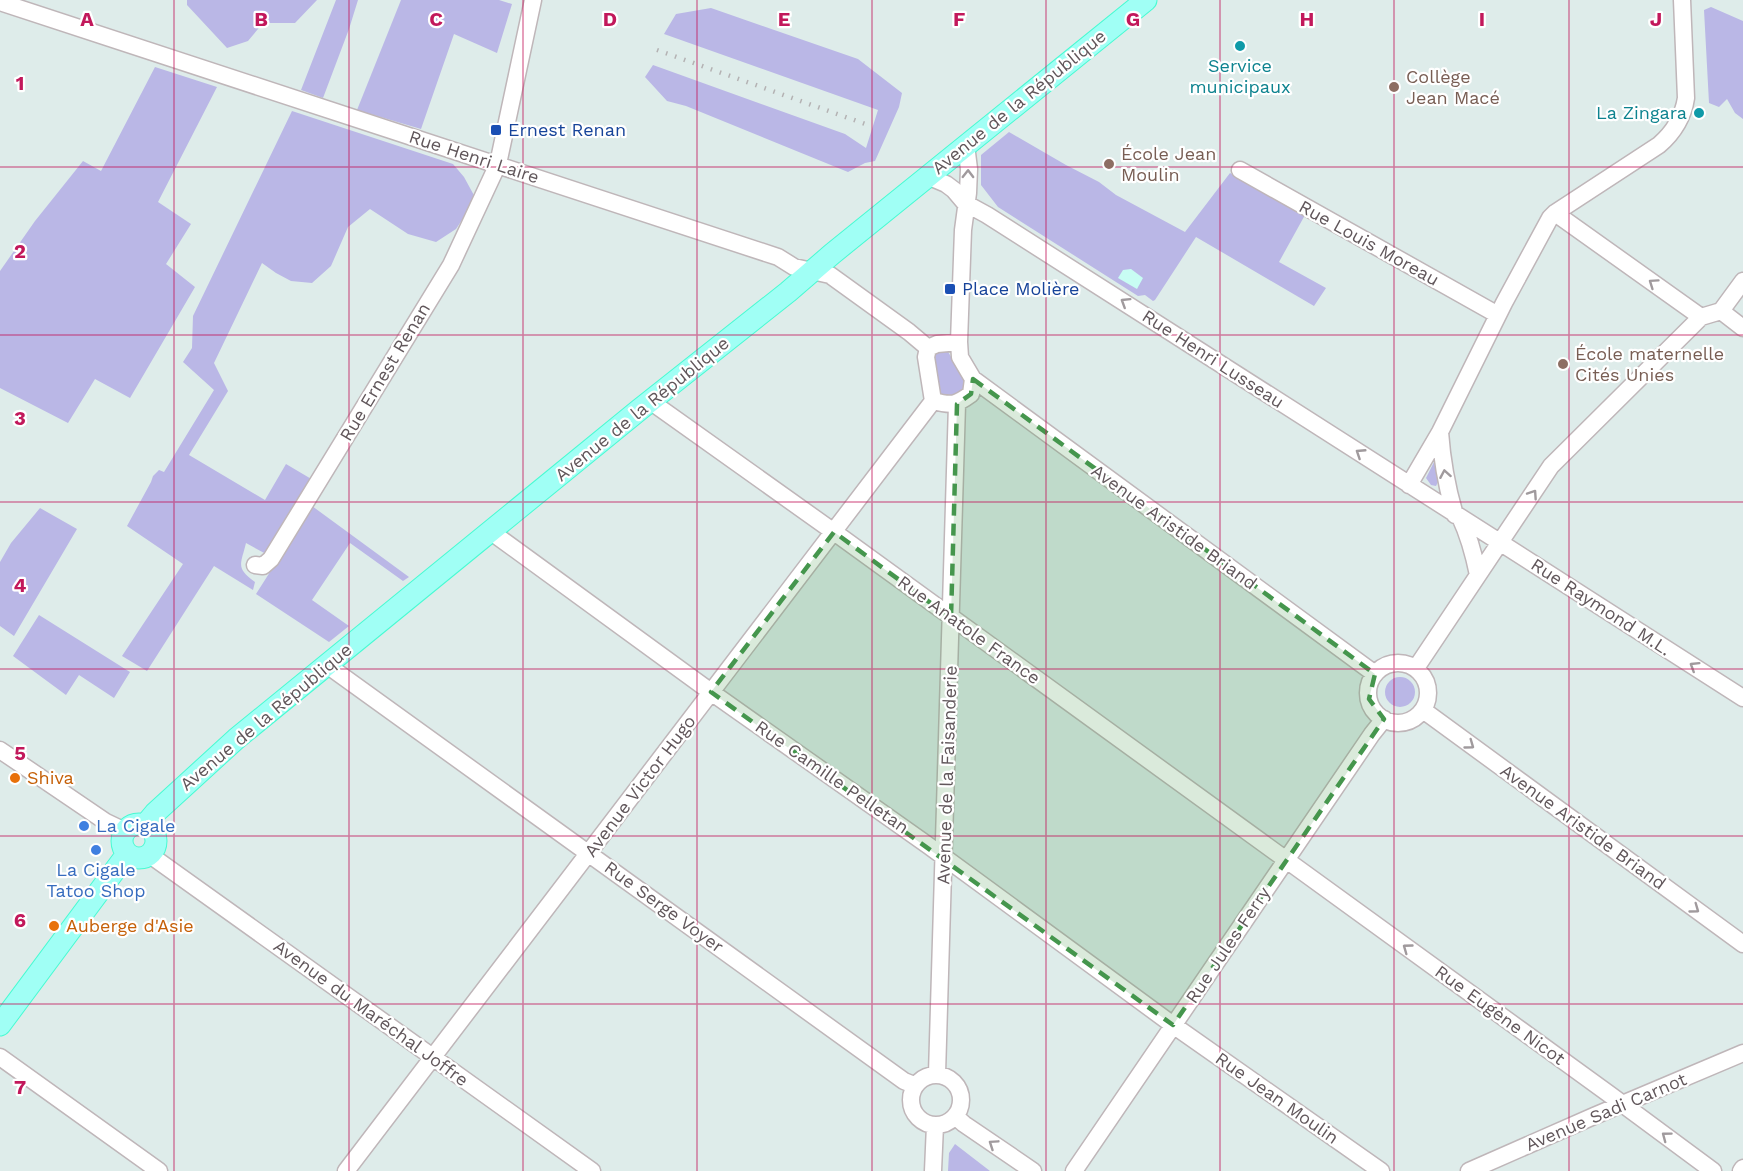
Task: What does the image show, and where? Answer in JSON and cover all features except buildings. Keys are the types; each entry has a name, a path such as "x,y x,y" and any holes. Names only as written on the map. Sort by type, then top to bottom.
{"main road":[{"name":"Avenue de la République","path":"135,828 155,813 236,739 1146,0"},
{"path":"135,828 153,831 157,839 154,850 142,859 127,854 123,846 122,839 135,828"},
{"path":"0,1025 127,854"}],"street":[{"name":"Rue Ernest Renan","path":"255,565 263,566 271,559 445,274 498,164 533,0"},
{"path":"1409,485 1440,432 1542,230 1555,213 1659,145 1677,126 1686,98 1682,0"},
{"name":"Rue Henri Laire","path":"0,3 778,257 794,267 830,275 928,348"},
{"path":"959,342 937,344 928,348 926,357 933,401 957,404 970,394 973,379 960,357 959,342 963,230 969,169 966,145"},
{"name":"Rue Louis Moreau","path":"1240,170 1498,315"},
{"path":"927,176 946,184 965,203"},
{"name":"Rue Henri Lusseau","path":"965,203 1148,316 1458,516"},
{"path":"1555,213 1701,317"},
{"path":"1416,668 1551,466 1701,317 1721,311 1743,281"},
{"path":"1721,311 1743,328"},
{"name":"Avenue Aristide Briand","path":"973,379 1375,674"},
{"name":"Rue Anatole France","path":"650,401 1286,861"},
{"name":"Avenue Victor Hugo","path":"346,1171 933,401"},
{"name":"Avenue de la Faisanderie","path":"937,1074 957,404"},
{"path":"1440,432 1450,497 1465,529 1478,575"},
{"name":"Rue Raymond M.L.","path":"1458,516 1743,698"},
{"name":"Rue Camille Pelletan","path":"490,531 711,692 945,856 1173,1025"},
{"path":"1400,663 1416,668 1427,684 1427,702 1423,710 1409,721 1392,722 1377,714 1369,699 1369,690 1375,674 1391,664 1400,663"},
{"name":"Rue Serge Voyer","path":"327,665 904,1081 914,1085"},
{"name":"Avenue Aristide Briand","path":"1423,710 1743,944"},
{"name":"Rue Jules Ferry","path":"1074,1171 1384,719"},
{"path":"0,750 106,822 135,828"},
{"name":"Avenue du Maréchal Joffre","path":"150,855 592,1171"},
{"name":"Rue Eugène Nicot","path":"1286,861 1713,1171"},
{"name":"Rue Jean Moulin","path":"1173,1025 1381,1171"},
{"name":"Avenue Sadi Carnot","path":"1469,1171 1743,1053"},
{"path":"0,1057 159,1171"},
{"path":"937,1074 950,1078 959,1089 961,1103 956,1116 946,1123 935,1125 922,1122 913,1112 910,1098 914,1085 924,1077 937,1074"},
{"path":"956,1116 964,1124 1033,1171"},
{"path":"933,1171 935,1125"}],"highlighted area":[{"path":"973,379 1375,674 1369,699 1384,719 1173,1025 711,692 834,532 951,618 957,404 971,394"}],"shaded area":[{"path":"187,0 317,0 295,23 263,23 248,41 227,48 187,5"},
{"path":"336,0 358,0 323,98 301,90"},
{"path":"401,0 499,0 512,4 497,53 454,34 421,129 357,110"},
{"path":"1711,7 1743,21 1743,119 1735,113 1727,99 1719,107 1709,103 1704,10"},
{"path":"711,8 858,59 902,93 899,107 875,161 865,163 848,172 686,106 667,101 645,77 653,65 845,134 866,148 878,110 664,34 676,14"},
{"path":"155,67 217,87 158,202 191,224 166,264 195,287 130,398 95,379 68,423 0,388 0,271 35,221 83,161 101,171"},
{"path":"292,111 453,164 464,177 476,199 456,229 436,242 408,234 370,209 348,227 331,266 312,283 291,281 262,263 214,363 228,391 189,455 265,500 286,464 313,480 266,554 246,543 241,565 244,573 255,582 253,590 214,566 147,671 122,656 183,564 127,526 153,476 159,470 164,472 214,390 183,362 192,348 193,316"},
{"path":"1009,132 1099,182 1116,195 1185,232 1230,173 1305,215 1279,262 1326,288 1314,306 1196,237 1155,300 1145,295 1138,296 998,207 981,185 981,155"},
{"path":"947,350 966,382 965,390 948,396 939,393 933,355 935,352"},
{"path":"1434,462 1438,482 1436,486 1431,485 1426,478"},
{"path":"312,506 409,577 403,581 350,543 312,600 349,626 329,642 256,594"},
{"path":"40,508 77,529 14,636 0,626 0,562 11,543"},
{"path":"39,615 130,672 114,698 79,675 66,695 13,656"},
{"path":"1400,677 1411,681 1415,692 1411,703 1400,707 1389,703 1385,692 1389,681"},
{"path":"955,1144 990,1171 948,1171 949,1153"}],"sand":[{"path":"1131,269 1143,278 1137,289 1118,278 1123,270"}],"railway":[{"path":"657,50 871,126"}],"place":[{"name":"Service municipaux","path":"1240,46"},
{"name":"Collège Jean Macé","path":"1394,87"},
{"name":"La Zingara","path":"1699,113"},
{"name":"Ernest Renan","path":"496,130"},
{"name":"École Jean Moulin","path":"1109,164"},
{"name":"Place Molière","path":"950,289"},
{"name":"École maternelle Cités Unies","path":"1563,364"},
{"name":"Shiva","path":"15,778"},
{"name":"La Cigale","path":"84,826"},
{"name":"La Cigale Tatoo Shop","path":"96,850"},
{"name":"Auberge d'Asie","path":"54,926"}]}
